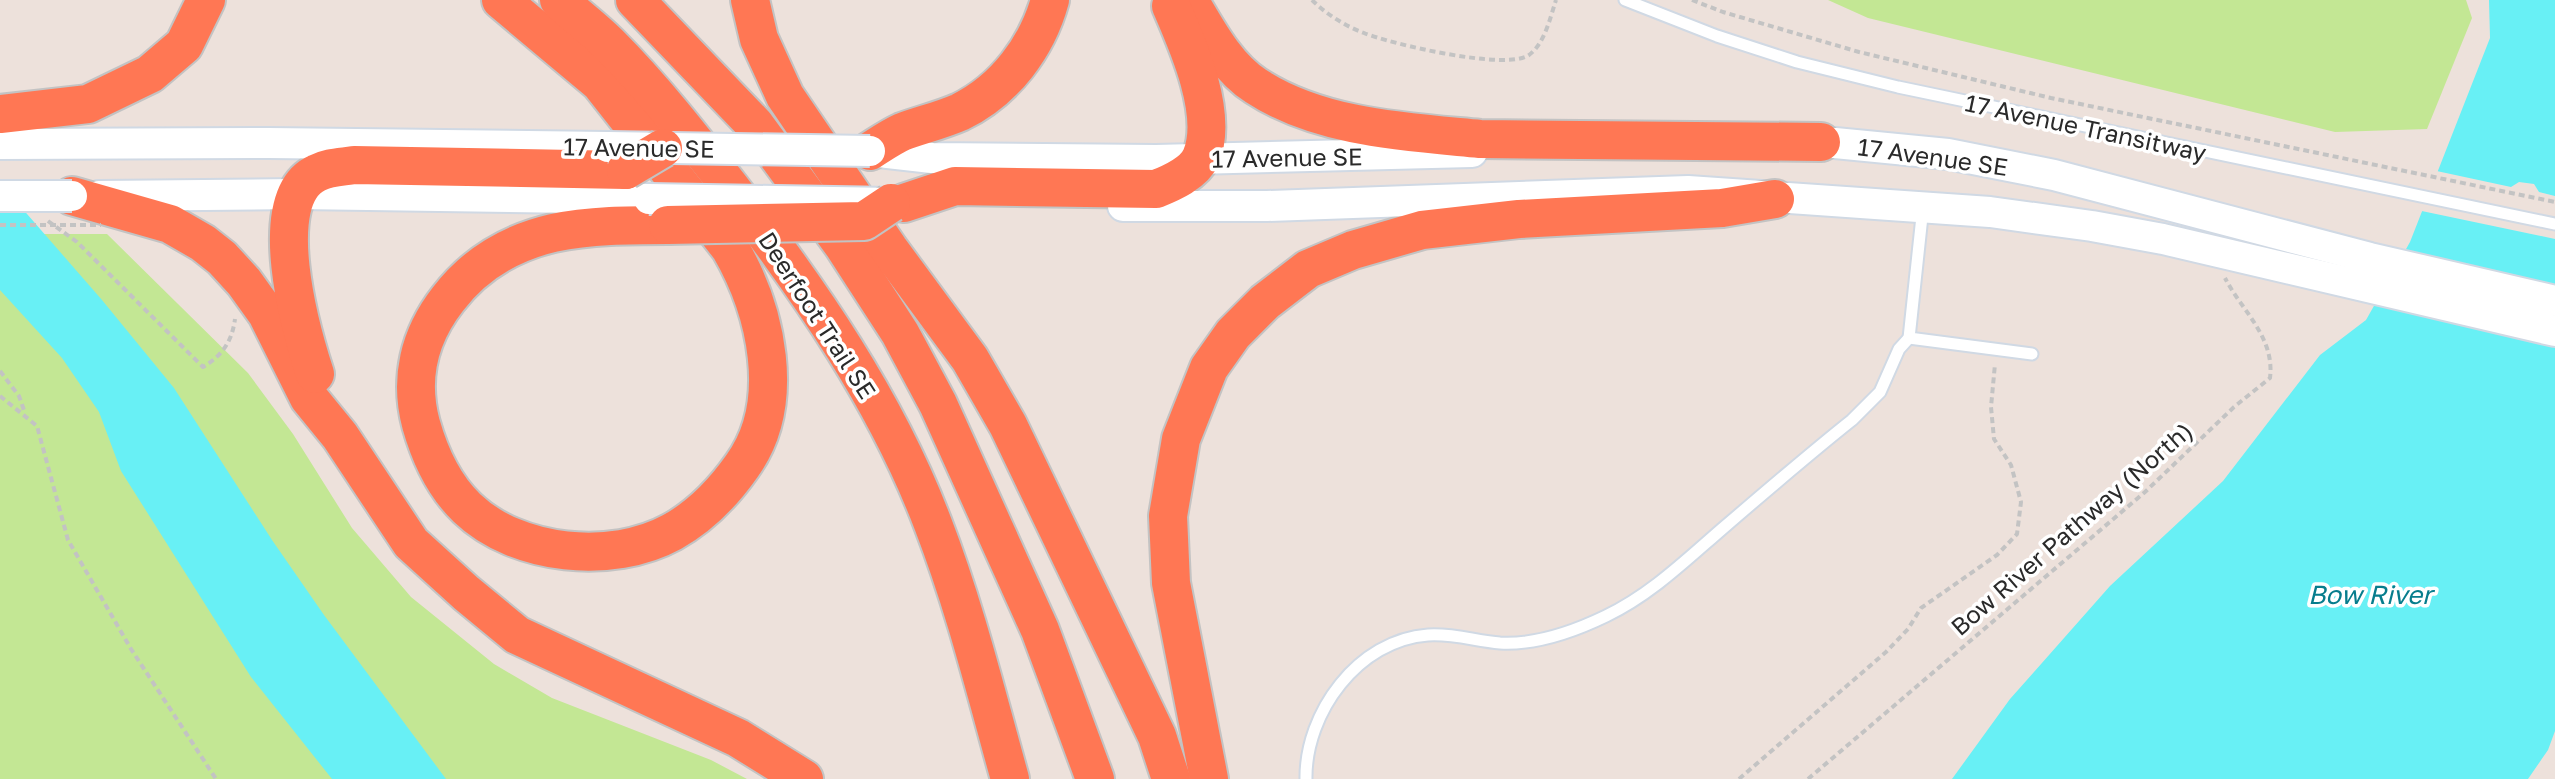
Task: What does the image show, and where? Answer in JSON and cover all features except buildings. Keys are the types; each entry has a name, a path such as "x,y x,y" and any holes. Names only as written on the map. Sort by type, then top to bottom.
{"highway":[{"path":"6,134 58,110 88,104 150,74 184,45 206,0"},
{"path":"501,0 600,83 730,248 761,316 768,355 761,427 746,460 724,490 698,515 672,533 615,551 573,551 521,540 469,509 433,462 415,400 417,366 425,335 460,283 481,264 505,250 564,231 618,225 638,185 663,148"},
{"name":"Deerfoot Trail SE","path":"559,0 608,43 679,122 776,247 842,344 874,399 933,522 972,639 1010,779"},
{"path":"635,0 755,125 843,245 900,333 938,404 1040,630 1095,779"},
{"path":"750,0 759,39 785,96 889,249 970,359 1008,425 1157,736 1171,779"},
{"path":"870,151 900,133 962,111 988,95 1009,77 1023,58 1050,0"},
{"path":"340,436 314,371 293,281 288,232 290,209 297,194 314,173 354,165 638,185 864,221 898,203 955,186 1156,189 1173,182 1200,159 1207,130 1194,61 1168,0"},
{"path":"1189,0 1214,41 1255,86 1310,112 1425,134 1480,139 1821,142"},
{"path":"72,196 170,224 222,258 267,314 309,398 340,436 411,543 517,635 738,738 804,779"},
{"path":"1209,779 1171,583 1168,516 1181,439 1209,368 1233,334 1265,302 1308,269 1353,250 1422,230 1519,219 1722,208 1775,199"}],"main road":[{"name":"17 Avenue SE","path":"6,134 283,143 638,185"},
{"name":"17 Avenue SE","path":"663,148 870,151 932,158 1200,159 1821,142 1948,154 2054,175 2555,331"},
{"name":"17 Avenue SE","path":"898,203 1224,207 1688,191 1923,207 2092,226 2555,301"},
{"path":"0,196 297,194"}],"lane":[{"name":"17 Avenue Transitway","path":"1625,0 1717,36 1797,62 1869,80 2555,224"},
{"path":"1306,779 1306,762 1314,726 1351,672 1378,651 1427,635 1504,643 1534,639 1573,630 1607,616 1653,589 1852,420 1880,392 1899,349 1909,338 1923,207"},
{"path":"1909,338 2032,354"}],"path":[{"path":"1312,0 1339,21 1363,33 1392,42 1506,61 1527,56 1540,43 1556,0"},
{"path":"1692,0 1859,52 2051,98 2555,202"},
{"path":"39,214 77,242 203,367 223,351 233,336 236,316"},
{"path":"0,225 114,224"},
{"name":"Bow River Pathway (North)","path":"1808,779 2145,492 2234,407 2270,378 2272,361 2264,339 2225,278"},
{"path":"1739,779 1886,652 1908,629 1921,608 1997,555 2017,534 2021,502 2011,465 1994,439 1991,407 1997,349"},
{"path":"0,371 19,396 26,415"},
{"path":"0,396 37,426 68,540 131,649 216,779"}],"green space":[{"path":"1828,0 2466,0 2472,18 2427,129 2335,132 1868,18"},
{"path":"0,234 107,234 248,373 293,434 352,528 411,597 494,664 552,698 711,760 747,779 0,779"}],"water":[{"name":"Bow River","path":"2489,0 2555,0 2555,731 2548,750 2528,779 1952,779 2010,699 2110,586 2223,481 2320,355 2366,320 2410,242 2490,38"},
{"path":"0,183 174,388 324,615 446,779 332,779 251,677 121,471 99,412 62,358 0,290"}],"pier":[{"path":"2432,170 2511,187 2519,182 2534,184 2539,192 2555,196 2555,239 2417,210"}]}
